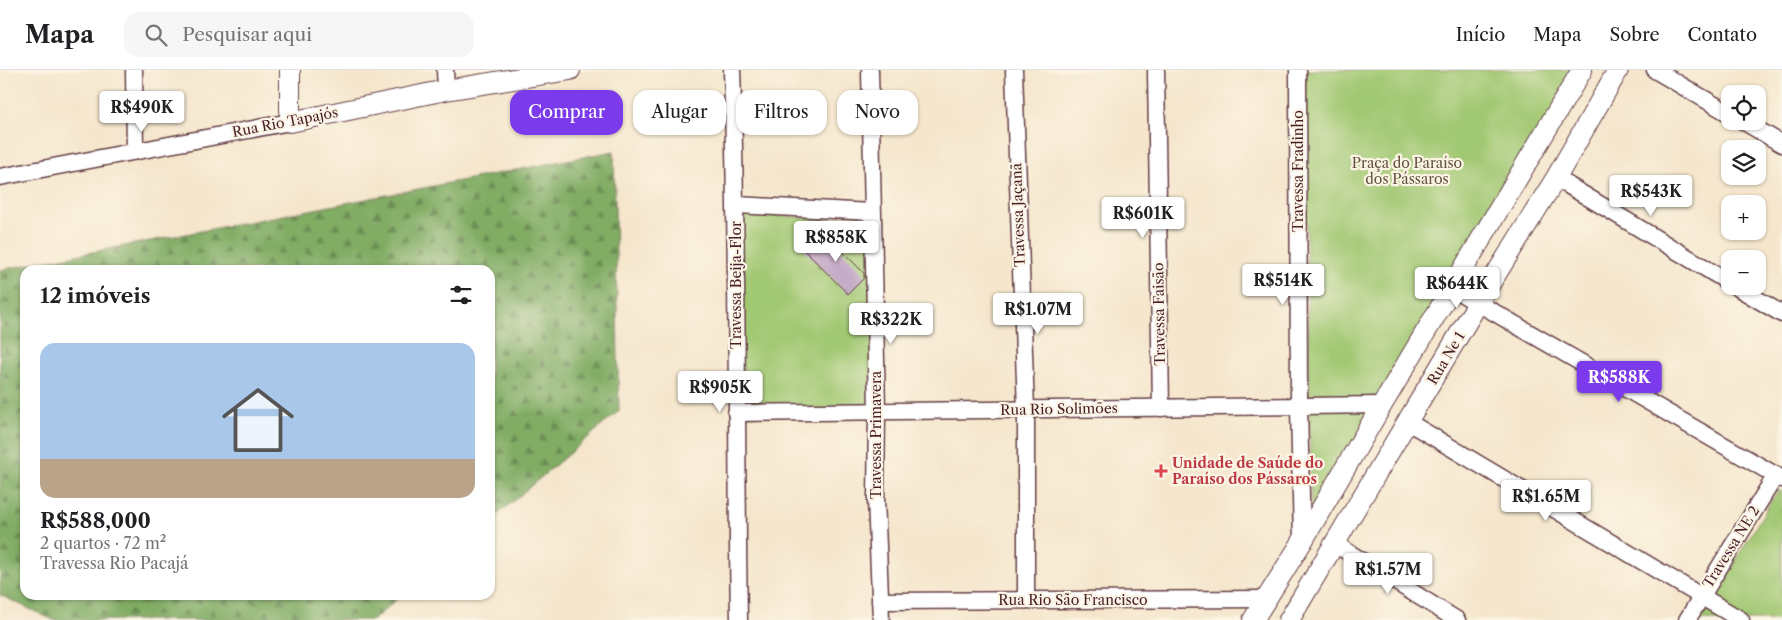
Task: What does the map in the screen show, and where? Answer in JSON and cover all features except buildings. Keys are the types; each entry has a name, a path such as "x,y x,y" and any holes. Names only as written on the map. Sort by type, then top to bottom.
{"street":[{"path":"134,70 135,150"},
{"path":"290,70 290,122"},
{"path":"445,70 446,90"},
{"name":"Rua Rio Tapajós","path":"0,177 290,122 446,90 570,70"},
{"name":"Travessa Beija-Flor","path":"732,70 736,205 736,413 739,620"},
{"name":"Travessa Primavera","path":"870,70 876,499 881,620"},
{"name":"Travessa Jaçanã","path":"1014,70 1026,410 1026,600"},
{"name":"Travessa Faisão","path":"1156,70 1160,408"},
{"name":"Travessa Fradinho","path":"1298,70 1302,542"},
{"path":"1253,620 1302,542 1582,70"},
{"name":"Rua Ne 1","path":"1289,620 1478,303 1556,178 1618,70"},
{"path":"1655,70 1721,109"},
{"path":"1758,130 1782,144"},
{"path":"1556,178 1721,278"},
{"path":"736,205 872,212"},
{"path":"1452,288 1779,477"},
{"path":"1750,295 1782,314"},
{"name":"Rua Rio Solimões","path":"736,413 1382,405"},
{"path":"1408,422 1741,620"},
{"name":"Travessa NE 2","path":"1687,620 1779,477"},
{"path":"1335,544 1457,620"},
{"name":"Rua Rio São Francisco","path":"880,601 1267,599"}],"green space":[{"name":"Praça do Paraíso dos Pássaros","path":"1304,70 1586,70 1311,514"},
{"path":"614,151 619,411 495,517 495,265 26,265"},
{"path":"739,213 879,223 880,411 737,416 737,333 728,269"},
{"path":"20,266 20,600 396,600 373,620 53,620 0,595 0,270"},
{"path":"1778,490 1782,492 1782,620 1700,620"}],"place":[{"name":"Unidade de Saúde do Paraíso dos Pássaros","path":"1161,471"}]}
